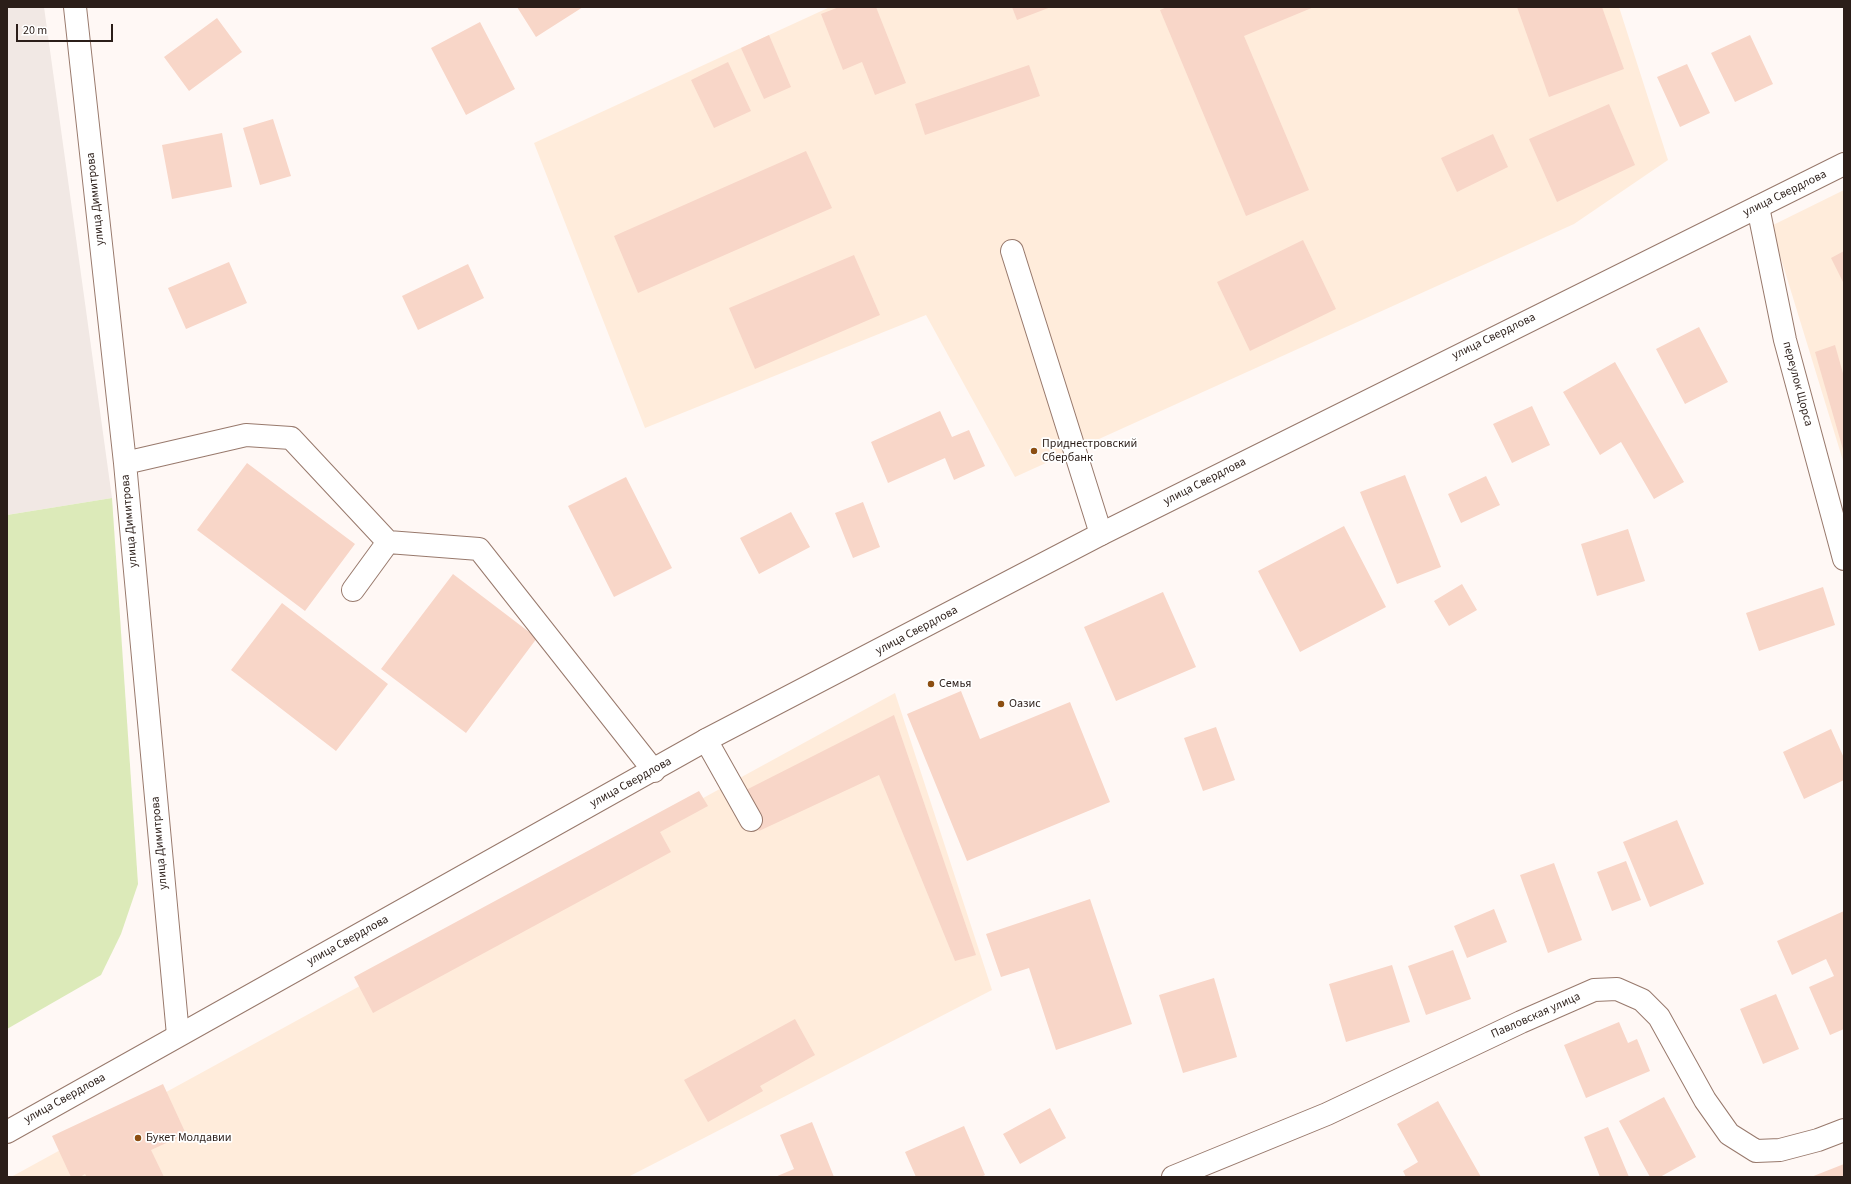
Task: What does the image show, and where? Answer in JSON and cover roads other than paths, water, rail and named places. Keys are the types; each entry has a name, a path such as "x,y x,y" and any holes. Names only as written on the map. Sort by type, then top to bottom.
{"main road":[{"name":"улица Димитрова","path":"75,7 125,463 178,1035"},
{"name":"улица Свердлова","path":"7,1132 178,1035 654,771 706,740 1101,534 1844,164"},
{"name":"переулок Щорса","path":"1758,207 1785,340 1844,558"},
{"path":"1012,251 1101,534"},
{"path":"125,463 246,435 291,438 388,542 479,550 654,771"},
{"path":"353,590 388,542"},
{"path":"706,740 751,820"},
{"name":"Павловская улица","path":"1173,1177 1327,1114 1521,1022 1594,990 1617,989 1642,1000 1659,1017 1705,1100 1729,1134 1756,1151 1780,1150 1818,1140 1844,1130"}],"place":[{"name":"Приднестровский Сбербанк","path":"1034,451"},
{"name":"Семья","path":"931,684"},
{"name":"Оазис","path":"1001,704"},
{"name":"Букет Молдавии","path":"138,1138"}]}
